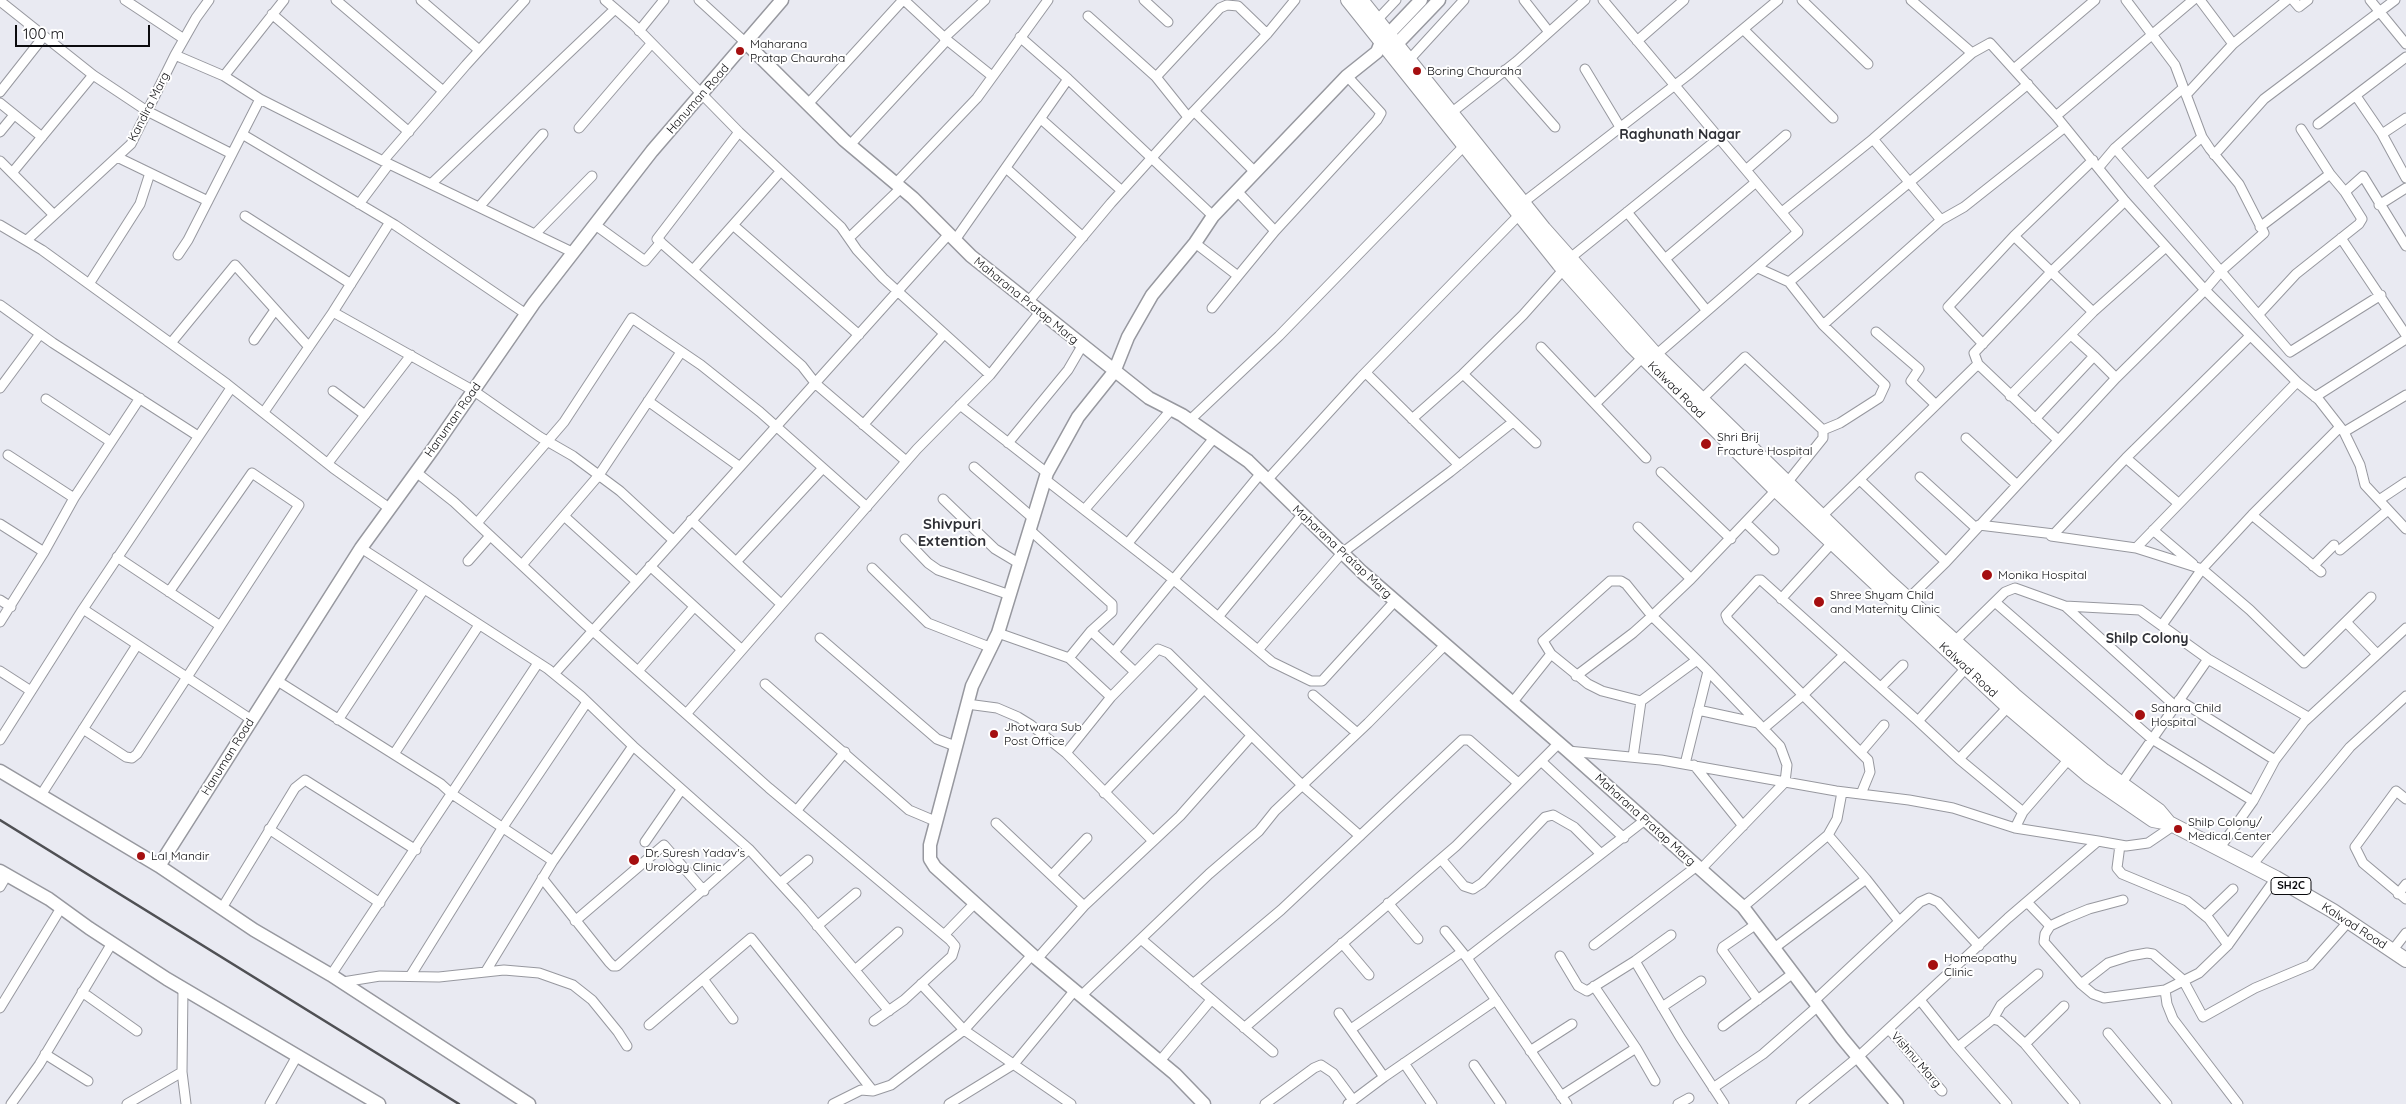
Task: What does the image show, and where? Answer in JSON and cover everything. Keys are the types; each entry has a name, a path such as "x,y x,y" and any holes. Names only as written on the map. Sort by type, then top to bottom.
{"main road":[{"name":"Kalwad Road","path":"1348,0 1386,45 1464,146 1649,356 1781,487 1821,517 2014,695 2121,784 2159,810 2171,824"},
{"name":"Kalwad Road","path":"1361,0 1377,20 1386,45 1408,60 1451,113 1519,209"},
{"name":"Kalwad Road","path":"1649,356 1701,400 1832,543 2008,707 2090,776 2153,820 2171,824 2276,878 2349,921 2406,960"}],"street":[{"path":"124,0 184,39"},
{"name":"Kandira Marg","path":"27,240 131,144 175,55 210,0"},
{"path":"224,76 284,0"},
{"path":"336,0 443,91"},
{"path":"421,0 479,50"},
{"path":"605,0 639,31 780,172 841,227 856,250 898,292 990,375"},
{"path":"639,31 664,0"},
{"path":"699,0 746,43"},
{"name":"Hanuman Road","path":"159,866 361,548 474,391 526,314 572,252 652,151 782,0"},
{"path":"808,104 903,0 945,39 992,76"},
{"path":"850,145 945,39 985,0"},
{"path":"849,238 977,98 1048,0"},
{"path":"1144,0 1168,22"},
{"path":"1028,302 1152,157 1267,34 1295,0"},
{"path":"1377,20 1396,0"},
{"path":"1386,45 1421,0"},
{"path":"1204,1104 1175,1074 1035,957 935,867 930,859 935,821 972,686 998,633 1033,525 1046,476 1078,417 1114,372 1128,337 1152,295 1195,243 1213,216 1347,76 1440,0"},
{"path":"1408,60 1464,0"},
{"path":"1524,0 1550,32"},
{"path":"1451,113 1505,70 1585,0"},
{"path":"1595,404 1649,356 1707,311 1798,232 1603,0"},
{"path":"1637,41 1684,0"},
{"path":"1114,652 1265,476 1366,373 1519,209 1744,30 1778,0"},
{"path":"1802,0 1868,64"},
{"path":"1911,0 1972,53"},
{"path":"2014,68 2094,0"},
{"path":"1908,599 1946,562 2016,484 2116,378 2205,290 2222,270 2264,233 2239,184 2214,155 2202,137 2175,65 2126,0"},
{"path":"2056,116 2193,0"},
{"path":"2200,0 2233,44"},
{"path":"1983,344 1948,307 2014,236 2096,164 2185,91 2233,44 2287,0"},
{"path":"2293,0 2299,7 2308,0"},
{"path":"2370,0 2406,44"},
{"path":"2214,155 2264,100 2395,0"},
{"path":"0,1 93,75 147,112 232,154"},
{"path":"359,204 409,132 520,2"},
{"path":"1156,77 1220,8 1227,5 1238,6 1267,34"},
{"path":"431,184 615,9"},
{"path":"272,14 409,132"},
{"path":"1088,16 1156,77 1191,114 1255,172"},
{"path":"1744,30 1833,118"},
{"path":"0,92 44,36"},
{"path":"1020,37 1068,79 1213,216"},
{"name":"Maharana Pratap Marg","path":"746,43 850,145 898,186 952,237 1040,312 1149,398 1190,420 1248,461 1302,515 1395,601 1699,867 1742,907 1792,974 1897,1104"},
{"path":"1782,212 1873,139 1972,53 1990,43 2056,116 2125,201 2205,290 2297,382 2315,397 2342,429 2360,465 2365,485 2406,529"},
{"path":"579,128 651,44"},
{"path":"175,55 224,76 260,99 386,163 572,252"},
{"path":"2318,124 2406,57"},
{"path":"1585,69 1620,127"},
{"path":"1505,70 1555,127"},
{"path":"12,173 93,75"},
{"path":"1212,308 1275,231 1381,113 1347,76"},
{"path":"554,674 898,292 952,237 1006,168 1068,79"},
{"path":"1789,282 2028,84"},
{"path":"2356,96 2382,134 2406,178"},
{"path":"178,255 260,99"},
{"path":"0,103 42,137"},
{"path":"0,132 14,115"},
{"path":"2382,134 2406,118"},
{"path":"1041,119 1122,191"},
{"path":"1823,325 1941,220 1964,207 2065,128"},
{"path":"2259,314 2296,274 2359,224 2362,219 2301,129"},
{"path":"739,132 657,239 802,366 816,384 906,461"},
{"path":"242,134 390,222 526,314"},
{"path":"480,207 543,134"},
{"path":"1746,170 1786,135"},
{"path":"2148,184 2202,137"},
{"path":"1412,419 1463,374 1523,315 1566,264 1718,138"},
{"path":"1873,139 1941,220"},
{"path":"1190,420 1279,336 1464,146"},
{"path":"2115,148 2222,270 2290,352 2381,295"},
{"path":"117,157 208,201"},
{"path":"0,161 54,215"},
{"path":"1006,168 1083,237"},
{"path":"694,270 780,172"},
{"path":"90,284 140,204 150,173"},
{"path":"2260,227 2330,174"},
{"path":"536,234 592,176"},
{"path":"2345,192 2363,176 2379,206 2406,246"},
{"path":"1665,259 1756,182"},
{"path":"2379,206 2406,188"},
{"path":"1237,190 1275,231"},
{"path":"2058,440 1978,364 1974,353 2052,271 2125,201"},
{"path":"1627,212 1707,311"},
{"path":"245,216 351,284"},
{"path":"264,412 334,312 390,222"},
{"path":"594,224 645,261 661,242"},
{"path":"733,225 859,335"},
{"path":"0,226 27,240 90,284 264,412 389,508"},
{"path":"2014,236 2093,312"},
{"path":"2315,397 2406,337 2381,295 2341,238"},
{"path":"1195,243 1238,276"},
{"path":"2010,396 2093,312 2166,247"},
{"path":"171,343 236,266 309,347"},
{"path":"1758,268 1789,282 1823,325 1880,377 1885,385 1879,398 1840,424 1823,430"},
{"path":"0,305 40,334 198,436"},
{"path":"254,340 276,310"},
{"path":"334,312 474,391 599,475 620,491 673,540"},
{"path":"687,713 906,461 990,375 1040,312"},
{"path":"476,524 564,422 632,318 701,365 777,426 867,507"},
{"path":"1876,332 1919,369 1911,381 1936,405"},
{"path":"0,388 40,334"},
{"path":"863,424 944,334"},
{"path":"2071,335 2116,378"},
{"path":"2054,534 2126,458 2250,336"},
{"path":"1008,443 1068,370 1082,346"},
{"path":"1541,348 1646,458"},
{"path":"522,565 599,475 681,352"},
{"path":"328,463 411,356"},
{"path":"2035,419 2094,356"},
{"path":"1576,676 1633,633 1691,579 1781,487 1823,438 1823,430 1746,357 1701,400"},
{"path":"1821,517 1978,364"},
{"path":"1366,373 1460,465"},
{"path":"1463,374 1536,443"},
{"path":"2136,548 2178,502 2297,382"},
{"path":"0,740 117,557 231,388"},
{"path":"333,391 364,415"},
{"path":"2162,626 2200,568 2252,514 2342,429 2406,395"},
{"path":"0,622 44,552 74,498 140,398"},
{"path":"46,399 111,442"},
{"path":"648,401 740,467"},
{"path":"960,405 1008,443 1085,510 1174,580 1272,662 1310,681 1322,681 1395,601"},
{"path":"1085,510 1171,410"},
{"path":"1258,650 1342,553 1460,465 1513,422"},
{"path":"1128,543 1214,438"},
{"path":"1966,438 2016,484"},
{"path":"8,455 74,498"},
{"path":"2126,458 2178,502"},
{"path":"974,467 1111,601 1112,612 1091,631 1069,658"},
{"path":"736,562 823,468"},
{"path":"416,472 796,810 955,946 954,952 946,962 889,1011 874,1021"},
{"path":"1661,472 1731,539"},
{"path":"84,729 120,753 132,758 137,754 299,505 252,474 245,481 169,592"},
{"path":"1920,477 1977,527 2054,534"},
{"path":"1860,480 1946,562"},
{"path":"2378,500 2406,482"},
{"path":"943,499 996,549 1020,564"},
{"path":"2252,514 2317,569 2337,547 2388,510"},
{"path":"1218,617 1302,515"},
{"path":"564,516 636,581"},
{"path":"691,520 781,604"},
{"path":"1746,523 1774,550"},
{"path":"0,524 44,552"},
{"path":"1638,527 1691,579"},
{"path":"2153,530 2250,610 2304,663 2371,597"},
{"path":"2054,534 2052,536 2136,548 2200,568"},
{"path":"468,561 490,536"},
{"path":"904,539 928,563 938,570 1010,595"},
{"path":"1781,599 1832,543"},
{"path":"361,548 538,663 587,702 633,746 749,849 889,1011"},
{"path":"117,557 219,626"},
{"path":"650,566 741,649"},
{"path":"872,568 928,623 992,648"},
{"path":"1861,794 1871,768 1868,760 1726,618 1726,615 1759,580 1881,687 1958,759 2023,812"},
{"path":"1594,945 1699,867 1743,826 1784,782 1785,757 1780,746 1652,616 1626,584 1610,581 1543,641 1551,654 1576,676 1602,691 1641,701"},
{"path":"1955,641 2005,592 2014,588 2065,606 2140,610 2208,659 2308,717"},
{"path":"338,720 424,589"},
{"path":"0,600 11,607"},
{"path":"1995,602 2152,739 2253,801"},
{"path":"2065,606 2177,703 2275,760"},
{"path":"638,671 694,607"},
{"path":"83,609 252,720"},
{"path":"2346,622 2376,653"},
{"path":"394,754 479,625"},
{"path":"2219,848 2253,801 2275,760 2308,717 2376,653 2406,628"},
{"path":"1091,631 1135,672"},
{"path":"998,633 1069,658 1110,697"},
{"path":"820,638 937,739 955,746"},
{"path":"41,795 137,645"},
{"path":"949,1104 1014,1064 1078,993 1141,939 1209,874 1259,831 1275,811 1357,734 1444,645"},
{"path":"1066,753 1110,697 1158,649 1168,653 1250,736 1360,836"},
{"path":"1512,703 1551,654"},
{"path":"1698,710 1761,725 1803,695 1844,655"},
{"path":"2121,784 2208,659"},
{"path":"1633,757 1641,701 1697,660"},
{"path":"331,975 416,850 538,663"},
{"path":"1881,687 1902,665"},
{"path":"1918,721 1966,668"},
{"path":"0,671 31,691"},
{"path":"1689,765 1698,710 1708,671"},
{"path":"276,680 441,784 452,794 553,861"},
{"path":"765,684 845,752 909,810 935,821"},
{"path":"1104,794 1204,689"},
{"path":"1314,695 1357,734"},
{"path":"2252,865 2350,746 2406,696"},
{"path":"411,975 503,827 587,702"},
{"path":"967,704 997,708 1018,717 1066,753 1153,842"},
{"path":"1958,759 2008,707"},
{"path":"1861,752 1884,725"},
{"path":"839,1103 861,1090 873,1091 891,1085 964,1030 1084,906 1180,816 1250,736"},
{"path":"1193,984 1281,910 1462,740 1469,740 1518,783"},
{"path":"486,971 553,861 633,746"},
{"path":"1244,1028 1440,859 1541,761 1564,747 1689,765 1842,792 1909,800 1953,808 2015,828 2120,845 2148,843 2171,824"},
{"path":"796,810 845,752"},
{"path":"2015,828 2023,812 2069,759"},
{"path":"1541,761 1624,838"},
{"path":"1689,765 1743,826"},
{"path":"0,771 159,866 222,908 343,982 529,1104"},
{"path":"222,908 295,788 306,780 416,850"},
{"path":"645,842 682,790"},
{"path":"2406,799 2396,791 2355,847 2363,863 2402,896 2406,884"},
{"path":"1742,907 1828,835 1837,820 1842,792"},
{"path":"1440,859 1464,886 1472,889 1482,883 1545,817 1553,814 1574,827 1601,854"},
{"path":"1351,1029 1464,955 1624,838 1645,820"},
{"path":"996,822 1084,906"},
{"path":"269,829 380,904"},
{"path":"1828,835 1899,921"},
{"path":"1052,875 1087,838"},
{"path":"1801,1104 1858,1057 2027,902 2098,841"},
{"path":"575,921 664,845 704,891"},
{"path":"2120,845 2117,868 2122,874 2187,901 2205,916 2228,945"},
{"path":"542,878 609,962 614,966 618,966 749,849"},
{"path":"780,883 808,860"},
{"path":"0,887 3,873 61,908 112,944 183,989 379,1104"},
{"path":"2123,900 2089,908 2050,926 2045,934 2044,942 2081,984 2093,994 2104,998 2164,990 2199,973 2228,945 2276,878"},
{"path":"1773,949 1866,879"},
{"path":"2205,916 2233,889"},
{"path":"816,926 856,893"},
{"path":"1713,1088 1763,1054 1920,902 1929,898 1938,902 1980,946"},
{"path":"2027,902 2050,926"},
{"path":"944,935 975,903"},
{"path":"1388,904 1418,939"},
{"path":"0,1008 61,908"},
{"path":"2081,984 2108,963 2146,953 2162,959 2183,980 2203,1017 2255,988 2310,966 2349,921"},
{"path":"1755,925 1723,947 1722,950 1758,1000"},
{"path":"1445,931 1496,1000 1564,1100 1636,1048"},
{"path":"855,970 898,932"},
{"path":"2392,951 2406,933"},
{"path":"1560,956 1578,986 1587,990 1635,961 1671,935"},
{"path":"649,1025 750,938 873,1091"},
{"path":"1141,939 1273,1052"},
{"path":"1342,943 1369,975"},
{"path":"11,1104 45,1054 112,944"},
{"path":"1635,961 1724,1104"},
{"path":"343,982 380,976 411,975 439,977 504,970 539,973 573,985 592,1000 618,1032 626,1046"},
{"path":"1723,1026 1792,974"},
{"path":"1958,1047 1993,1019 2001,1005 2038,974"},
{"path":"703,979 733,1019"},
{"path":"1662,1007 1701,981"},
{"path":"920,984 964,1030 1014,1064 1064,1102"},
{"path":"1594,986 1656,1081"},
{"path":"183,989 182,1072 186,1104"},
{"path":"2164,990 2173,1019 2238,1104"},
{"path":"82,992 137,1031"},
{"path":"1159,1062 1211,1000"},
{"path":"1265,1104 1321,1066 1333,1073 1351,1102 1496,1000"},
{"path":"1920,1000 2007,1104"},
{"path":"2024,1044 2064,1006"},
{"path":"1339,1013 1384,1077"},
{"path":"1993,1019 2006,1025 2074,1104"},
{"path":"1530,1051 1572,1024"},
{"name":"Vishnu Marg","path":"1889,1029 1942,1090"},
{"path":"2108,1033 2168,1104"},
{"path":"45,1054 88,1081"},
{"path":"270,1104 297,1056"},
{"path":"1404,1063 1432,1104"},
{"path":"1474,1065 1501,1104"},
{"path":"127,1104 182,1072"},
{"path":"1678,1104 1689,1098"}],"railway":[{"path":"0,820 459,1104"}],"place":[{"name":"Maharana Pratap Chauraha","path":"740,51"},
{"name":"Boring Chauraha","path":"1417,71"},
{"name":"Shri Brij Fracture Hospital","path":"1706,444"},
{"name":"Monika Hospital","path":"1987,575"},
{"name":"Shree Shyam Child and Maternity Clinic","path":"1819,602"},
{"name":"Sahara Child Hospital","path":"2140,715"},
{"name":"Jhotwara Sub Post Office","path":"994,734"},
{"name":"Shilp Colony/ Medical Center","path":"2178,829"},
{"name":"Lal Mandir","path":"141,856"},
{"name":"Dr. Suresh Yadav's Urology Clinic","path":"634,860"},
{"name":"Homeopathy Clinic","path":"1933,965"}],"district":[{"name":"Raghunath Nagar","path":"1680,135"},
{"name":"Shivpuri Extention","path":"952,532"},
{"name":"Shilp Colony","path":"2147,639"}]}
